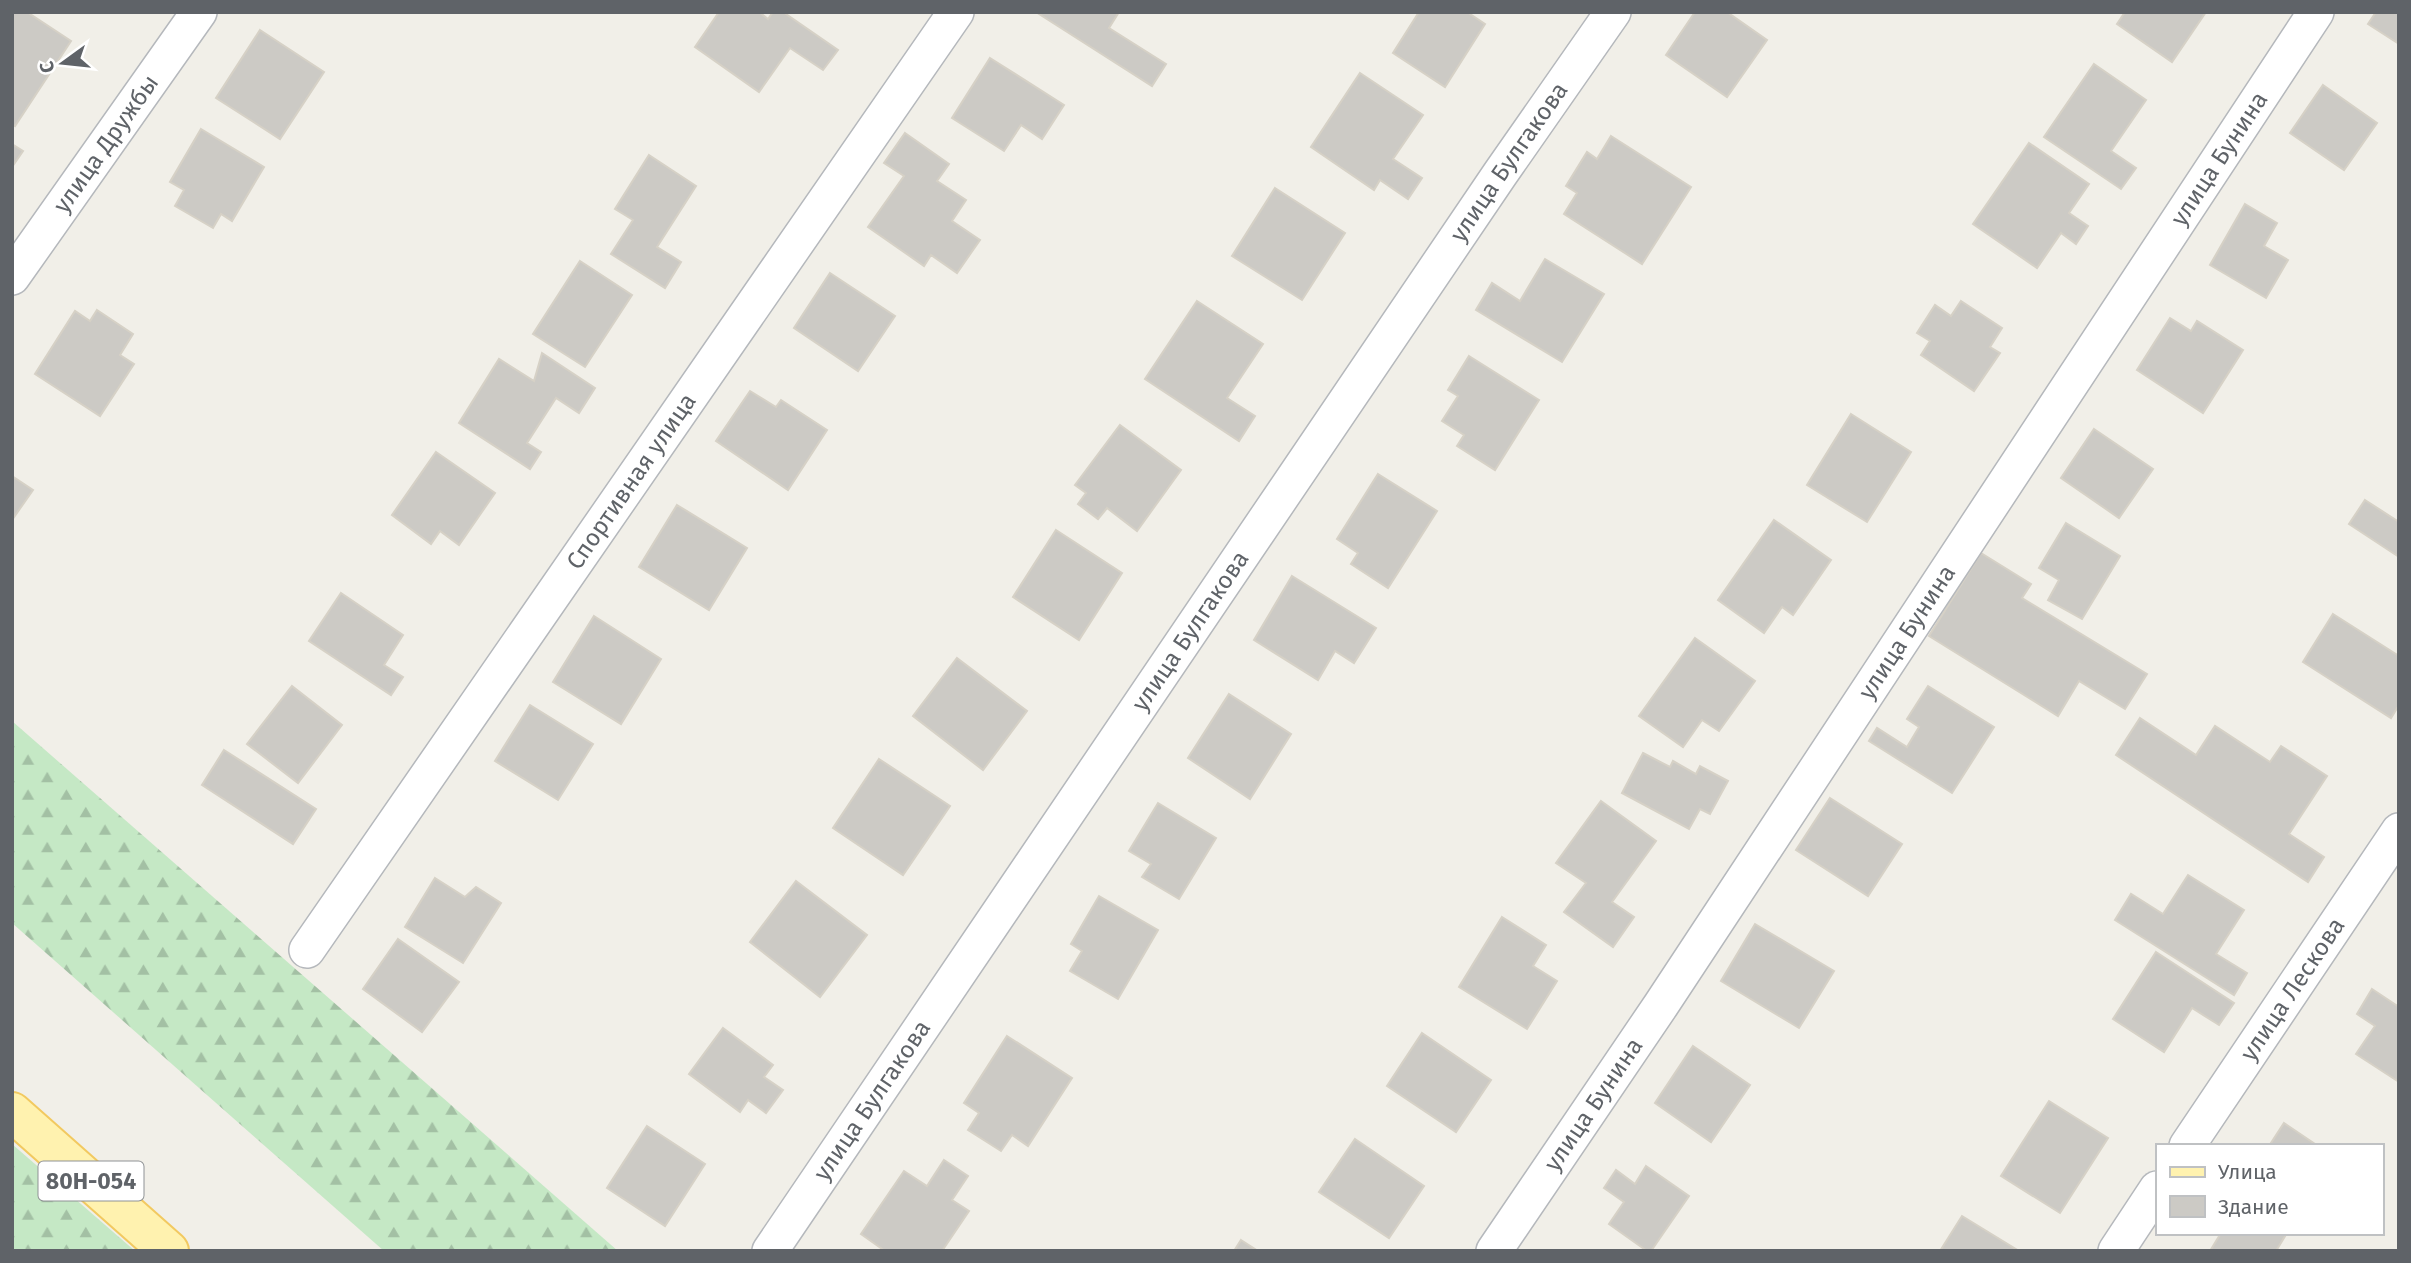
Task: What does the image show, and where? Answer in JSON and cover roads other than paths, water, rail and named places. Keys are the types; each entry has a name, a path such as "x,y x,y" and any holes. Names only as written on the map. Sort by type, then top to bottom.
{"main road":[{"name":"80Н-054","path":"12,1112 169,1251"}],"street":[{"name":"улица Дружбы","path":"12,277 199,12"},
{"name":"Спортивная улица","path":"307,950 956,12"},
{"name":"улица Булгакова","path":"770,1251 1500,174 1613,12"},
{"name":"улица Бунина","path":"1493,1251 1661,1005 2316,12"},
{"name":"улица Лескова","path":"2188,1144 2399,831"},
{"path":"2116,1251 2156,1191"}]}
